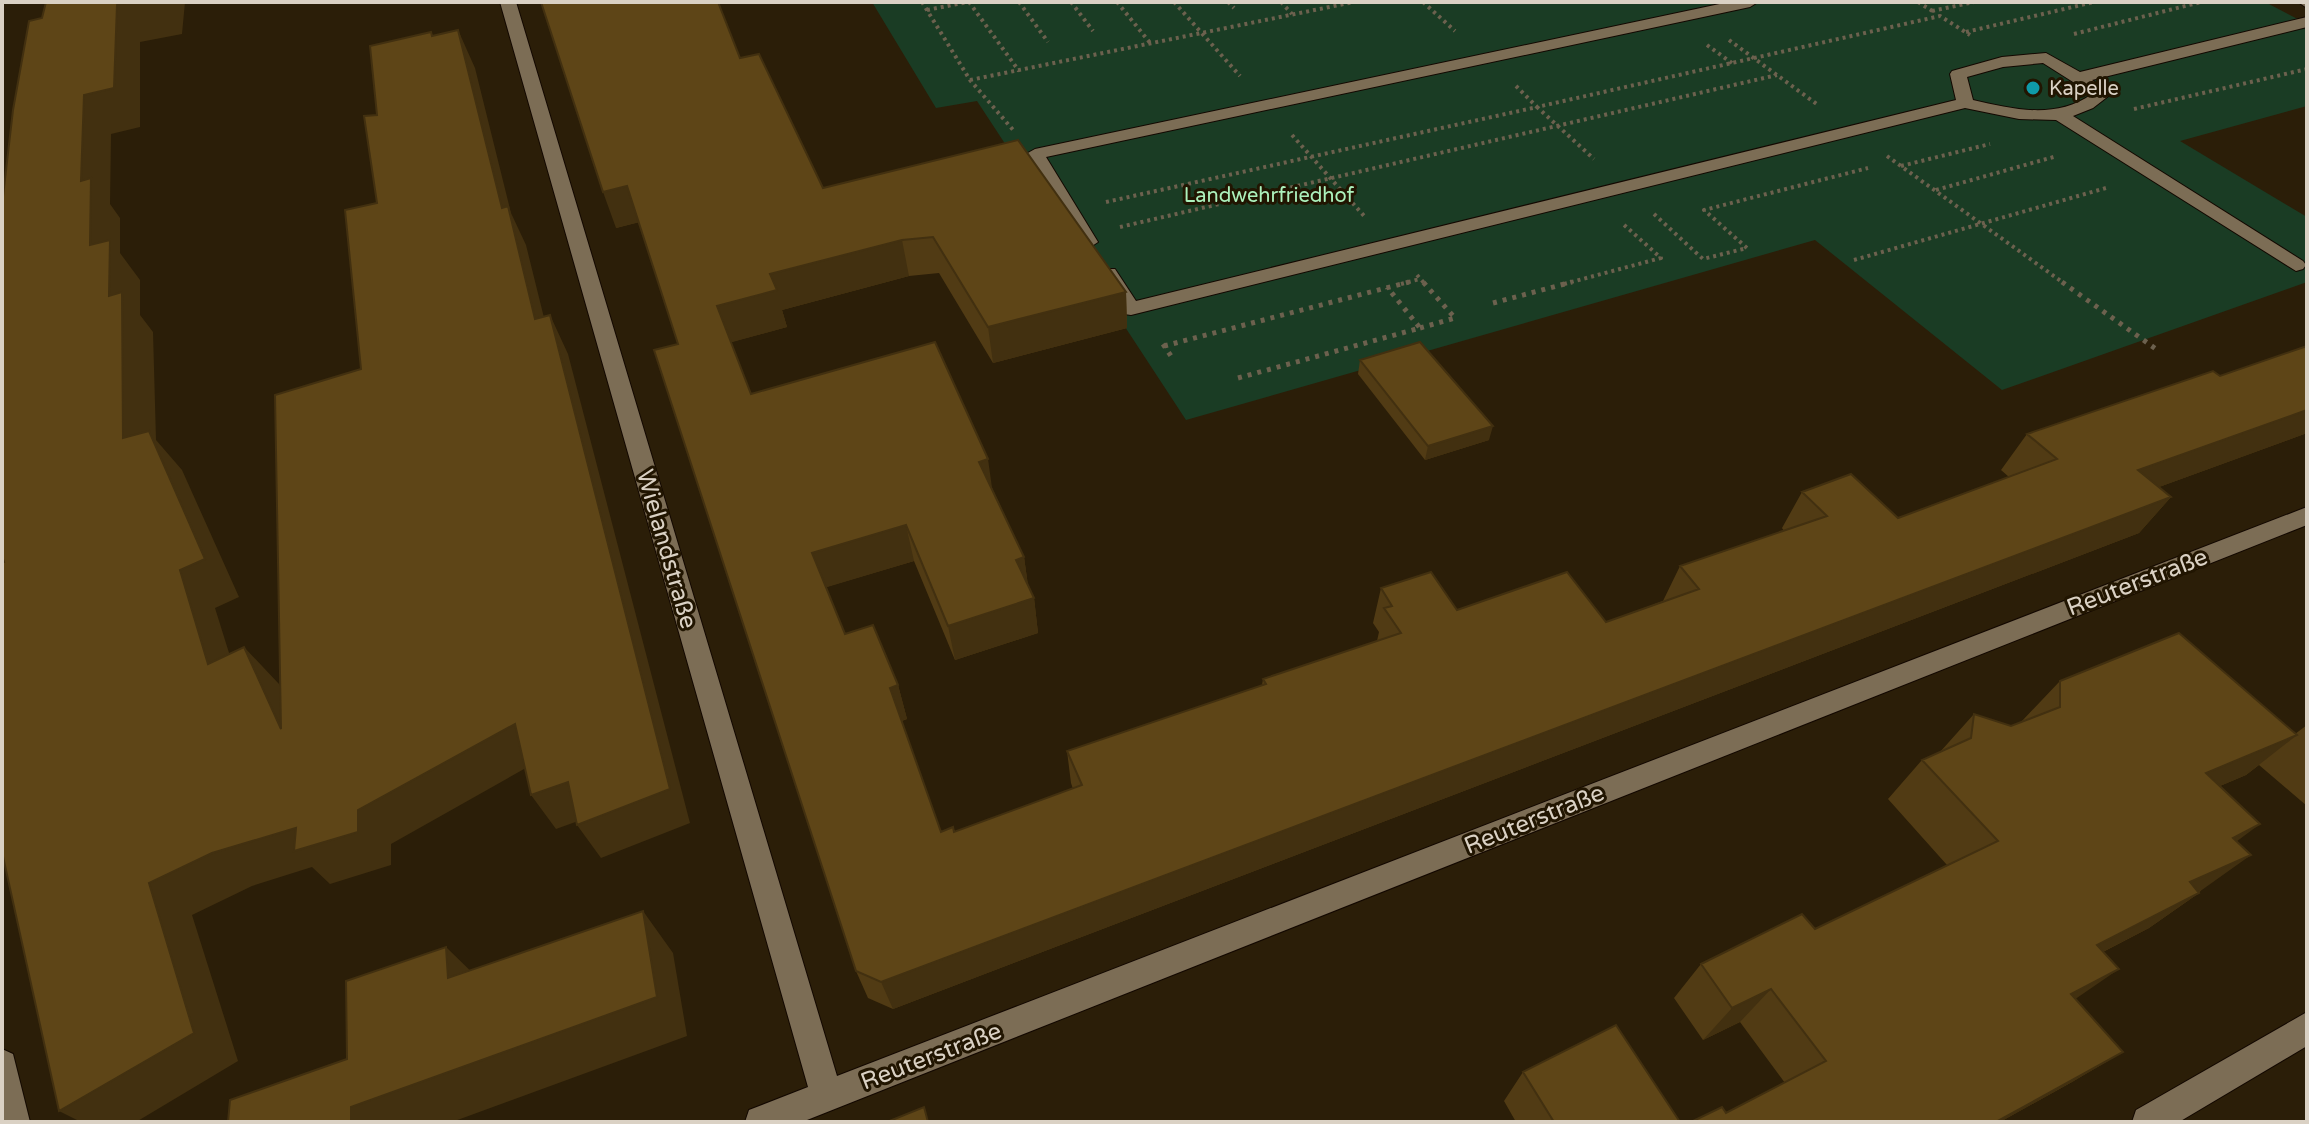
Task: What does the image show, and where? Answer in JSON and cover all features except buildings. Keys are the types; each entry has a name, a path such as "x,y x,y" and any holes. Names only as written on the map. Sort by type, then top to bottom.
{"street":[{"name":"Wielandstraße","path":"508,2 827,1096"},
{"path":"1750,2 1035,154 1131,309 1965,103 2025,118 2090,106 2103,94 2046,58 2002,62 1958,74 1965,103"},
{"path":"2078,78 2307,22"},
{"path":"2058,114 2296,265"},
{"name":"Reuterstraße","path":"761,1122 2307,516"},
{"path":"2148,1122 2307,1028"},
{"path":"2,1065 14,1122"}],"path":[{"path":"922,2 970,80 1035,154"},
{"path":"927,10 968,2 1019,71"},
{"path":"1019,2 1048,42"},
{"path":"1071,2 1093,31"},
{"path":"1117,2 1151,44"},
{"path":"1174,2 1455,318 1238,378"},
{"path":"1228,2 1234,8"},
{"path":"1281,2 1293,14"},
{"path":"970,80 1354,2"},
{"path":"1423,2 1537,107"},
{"path":"1918,2 1976,39"},
{"path":"1932,11 1974,2"},
{"path":"1965,32 2094,2"},
{"path":"2066,36 2201,2"},
{"path":"1693,14 2156,349"},
{"path":"1068,210 1940,16"},
{"path":"2128,110 2307,69"},
{"path":"1084,235 1777,75"},
{"path":"1935,190 2104,143"},
{"path":"1854,260 2153,174"},
{"path":"1493,303 1661,258 1591,196"},
{"path":"1164,346 1420,279"},
{"path":"1387,287 1420,328"}],"green space":[{"name":"Landwehrfriedhof","path":"872,2 2265,2 2307,24 2307,106 2180,141 2307,217 2307,282 2002,390 1815,240 1186,420 977,101 936,108"}],"place":[{"name":"Kapelle","path":"2033,88"}]}
